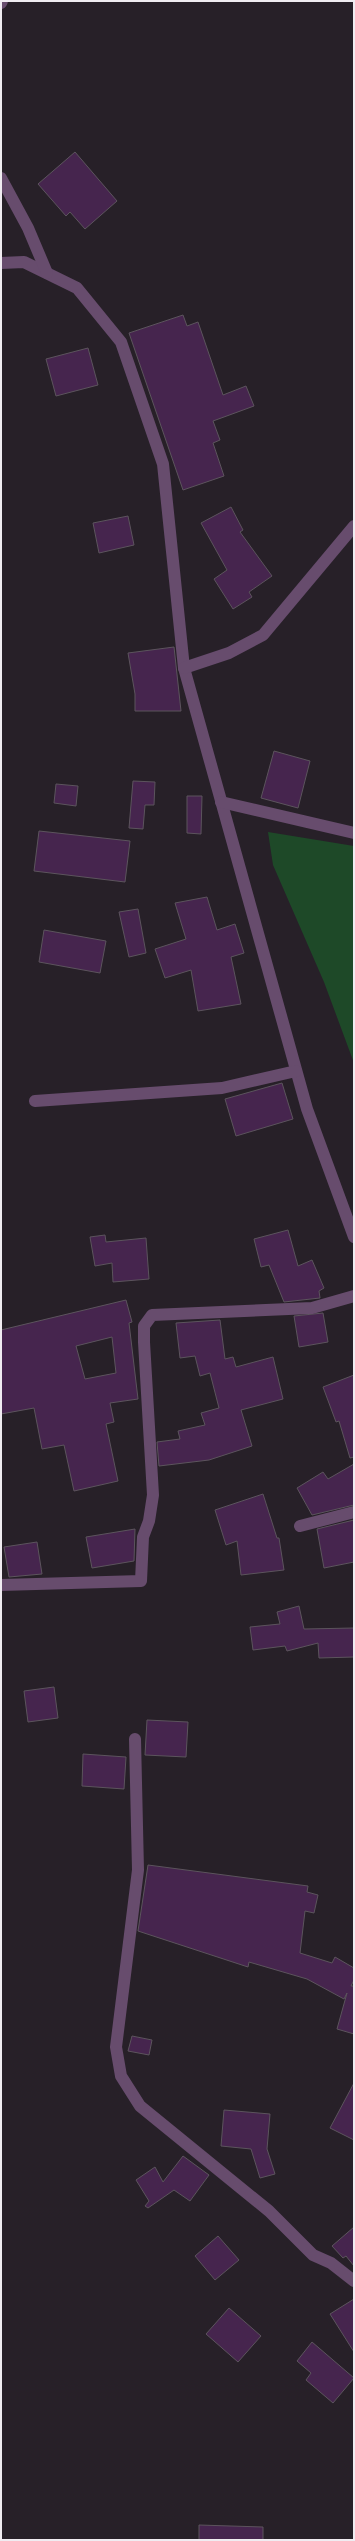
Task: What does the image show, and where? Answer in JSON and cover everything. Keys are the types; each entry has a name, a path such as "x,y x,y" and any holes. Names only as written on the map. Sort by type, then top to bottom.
{"street":[{"path":"1,178 28,228 47,273"},
{"path":"1,263 24,262 77,288 121,342 163,464 184,668 307,1109 354,1238"},
{"path":"184,668 229,652 263,635 354,526"},
{"path":"221,802 354,832"},
{"path":"35,1101 222,1088 296,1071"},
{"path":"1,1585 141,1581 143,1537 150,1521 153,1494 144,1342 144,1326 152,1315 312,1308 354,1296"},
{"path":"300,1526 354,1512"},
{"path":"135,1739 138,1870 116,2047 121,2076 140,2106 269,2211 313,2255 331,2263 354,2281"}],"green space":[{"path":"268,832 354,846 354,1063 324,982 273,865"}],"building":[{"path":"75,152 117,201 85,229 70,212 66,216 38,184"},
{"path":"183,315 187,326 198,322 223,395 246,386 254,406 213,421 220,440 213,443 224,476 183,490 129,333"},
{"path":"88,348 98,385 56,396 46,359"},
{"path":"231,507 243,530 240,532 272,576 249,592 252,597 233,609 214,579 227,570 201,523"},
{"path":"128,516 134,545 99,553 93,523"},
{"path":"174,647 181,711 135,711 135,694 128,653"},
{"path":"274,751 310,761 298,808 261,798"},
{"path":"133,781 155,782 154,805 145,805 143,829 129,828"},
{"path":"56,784 78,786 76,806 54,803"},
{"path":"187,796 202,796 201,834 187,833"},
{"path":"39,831 130,841 125,882 34,871"},
{"path":"207,897 217,930 235,924 244,953 231,957 241,1004 198,1011 191,970 165,978 155,949 186,939 175,903"},
{"path":"138,909 146,953 129,957 119,912"},
{"path":"44,930 106,941 100,973 39,962"},
{"path":"282,1083 293,1119 236,1136 225,1099"},
{"path":"288,1230 298,1266 312,1260 324,1288 319,1291 320,1298 284,1302 269,1265 261,1267 254,1239"},
{"path":"105,1235 106,1242 146,1238 149,1279 113,1282 112,1263 95,1266 90,1237"},
{"path":"126,1300 132,1322 129,1323 138,1399 110,1403 114,1422 106,1424 118,1481 74,1491 64,1445 42,1449 34,1408 1,1414 1,1330","holes":["112,1337 116,1373 85,1379 76,1346"]},
{"path":"323,1313 328,1342 299,1347 294,1316"},
{"path":"220,1320 225,1359 233,1357 236,1367 273,1357 283,1399 241,1410 252,1446 209,1460 159,1466 157,1442 180,1439 178,1431 205,1425 201,1413 219,1408 210,1373 200,1376 195,1356 180,1358 176,1323"},
{"path":"354,1375 354,1457 350,1458 339,1421 336,1422 323,1387"},
{"path":"354,1464 354,1505 312,1515 297,1488 323,1472 328,1479"},
{"path":"263,1494 277,1538 279,1538 284,1570 241,1575 237,1541 226,1545 215,1510"},
{"path":"354,1520 354,1562 324,1568 317,1529"},
{"path":"135,1529 134,1561 92,1568 86,1537"},
{"path":"37,1542 42,1574 9,1577 4,1547"},
{"path":"299,1606 304,1629 354,1628 354,1657 319,1658 318,1643 287,1651 285,1646 253,1650 250,1627 280,1624 277,1612"},
{"path":"54,1687 58,1718 28,1722 24,1691"},
{"path":"147,1720 188,1722 186,1757 145,1755"},
{"path":"83,1754 126,1757 124,1789 82,1786"},
{"path":"148,1865 308,1886 307,1892 318,1895 314,1913 305,1911 300,1953 332,1963 335,1957 354,1968 354,1980 351,1986 354,1986 354,2034 337,2029 347,1993 344,1999 307,1979 249,1962 248,1967 138,1931"},
{"path":"132,2036 152,2040 149,2055 128,2051"},
{"path":"354,2083 354,2140 330,2128"},
{"path":"224,2110 270,2114 267,2149 275,2174 260,2178 251,2149 221,2146"},
{"path":"183,2156 209,2175 190,2201 174,2190 148,2208 145,2206 149,2201 136,2180 155,2167 163,2182"},
{"path":"354,2227 354,2266 346,2256 343,2258 332,2246"},
{"path":"218,2236 239,2260 215,2280 195,2256"},
{"path":"354,2299 354,2352 330,2314"},
{"path":"229,2308 261,2336 238,2362 206,2334"},
{"path":"312,2342 354,2378 333,2403 306,2380 311,2373 297,2361"},
{"path":"199,2525 263,2527 263,2540 199,2540"}]}
